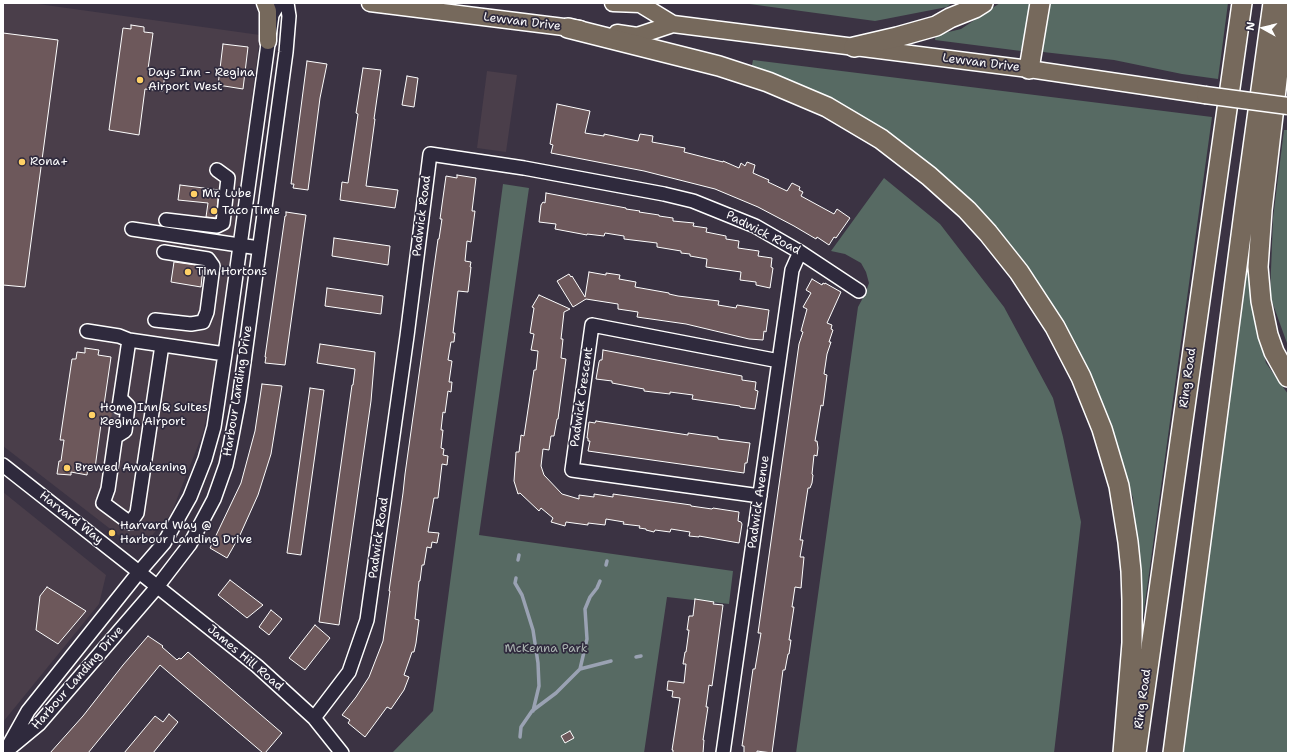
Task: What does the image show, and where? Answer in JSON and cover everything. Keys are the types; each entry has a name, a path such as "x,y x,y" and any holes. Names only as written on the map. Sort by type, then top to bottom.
{"highway":[{"path":"854,46 897,37 936,26 983,3"},
{"path":"1029,69 1040,3"},
{"name":"Ring Road","path":"1136,753 1242,3"},
{"path":"1173,753 1273,3"},
{"path":"1286,3 1262,210 1258,267 1260,301 1268,335 1274,352 1288,377"},
{"path":"568,28 720,66 790,90 827,107 881,139 929,176 967,210 1019,272 1055,328 1081,377 1102,429 1118,486 1132,571 1132,643 1122,753"}],"main road":[{"path":"265,3 268,11 268,41"},
{"name":"Lewvan Drive","path":"370,3 637,36 673,24"},
{"path":"613,3 638,3"},
{"name":"Lewvan Drive","path":"638,3 673,24 1029,69 1288,106"}],"street":[{"name":"Harbour Landing Drive","path":"5,752 28,711 164,543 190,497 198,478 214,427 226,354 268,41 272,15 279,3"},
{"name":"Harbour Landing Drive","path":"5,752 39,724 157,587 190,544 214,499 226,466 239,398 286,52 289,16 287,3"},
{"name":"Padwick Road","path":"314,718 349,672 367,620 407,336 430,154 524,168 664,194 693,201 755,226 800,252 859,291"},
{"path":"166,220 217,226 223,223 228,178 217,170"},
{"path":"132,229 260,248"},
{"path":"154,320 191,324 203,322 208,312 213,266 208,258 164,252"},
{"name":"Padwick Avenue","path":"722,753 792,270 800,252"},
{"name":"Padwick Crescent","path":"760,496 572,470 592,325 779,361"},
{"path":"87,331 119,336 129,340 226,354"},
{"path":"129,340 120,403 128,406 125,431 116,432 108,489 103,503 130,523 137,513 162,345"},
{"name":"Harvard Way","path":"3,466 139,572"},
{"name":"James Hill Road","path":"139,572 257,666 314,718 342,753"}],"shaded area":[{"path":"3,3 31,3 260,35 218,362 203,433 171,514 146,542 131,545 3,446"},
{"path":"487,71 517,75 506,152 477,148"},
{"path":"3,492 106,575 99,604 3,722"}],"green space":[{"path":"742,3 952,3 947,7 875,21"},
{"path":"1000,3 1031,3 1021,51 935,40 936,35 961,29"},
{"path":"1048,3 1228,3 1218,79 1182,74 1114,60 1043,52 1041,40"},
{"path":"753,60 1212,117 1143,617 1133,498 1099,395 1055,311 1025,264 973,202 914,152 846,106 751,70"},
{"path":"1284,130 1288,130 1288,346 1270,296 1273,218"},
{"path":"884,178 940,224 1004,307 1053,398 1081,522 1054,753 796,753 858,307 869,283 866,272 861,263 845,254 831,251"},
{"name":"McKenna Park","path":"503,184 529,188 479,535 733,571 729,604 667,597 644,753 392,753 433,711"},
{"path":"1248,262 1251,298 1266,363 1288,394 1288,753 1182,753"}],"building":[{"name":"Days Inn - Regina Airport West","path":"131,25 144,27 144,32 153,33 148,69 165,72 163,91 145,89 139,135 109,130 123,28 131,29"},
{"name":"Rona+","path":"3,33 58,40 25,287 3,285"},
{"path":"223,44 248,47 243,89 218,85"},
{"path":"307,61 327,64 320,98 308,190 293,188 294,184 291,184"},
{"path":"363,68 381,70 366,186 398,190 395,208 340,200 342,182 348,183"},
{"path":"407,76 418,78 414,107 402,105"},
{"path":"557,104 590,111 585,133 604,136 604,134 638,141 640,134 653,136 652,142 685,148 684,152 723,161 739,168 741,163 745,166 747,162 755,165 753,173 769,180 768,182 787,191 792,183 800,187 799,190 803,192 801,196 834,214 837,209 850,218 836,238 834,237 829,245 817,237 816,239 758,207 715,189 644,171 551,153 553,145 550,144"},
{"path":"457,175 476,178 472,211 475,211 471,242 467,241 465,261 471,262 468,292 458,291 453,333 455,333 454,342 451,342 448,360 452,361 449,382 452,382 451,392 448,391 445,413 443,412 441,430 443,430 441,448 444,449 443,455 448,456 447,465 442,464 438,498 434,498 428,532 439,533 437,543 432,542 431,548 427,547 424,565 422,565 415,619 419,620 416,643 414,652 412,652 404,675 409,677 404,690 391,709 387,707 365,737 348,723 350,720 342,715 369,677 383,641 405,474 442,219 440,219 446,176 457,178"},
{"name":"Mr. Lube","path":"180,185 219,190 216,218 206,217 208,203 178,200"},
{"path":"546,193 673,218 673,221 694,223 693,226 707,228 706,232 726,236 726,239 739,241 738,248 759,251 758,256 772,258 771,267 773,268 770,288 756,285 756,282 740,280 741,272 706,267 707,259 690,256 690,254 681,253 681,251 657,247 657,243 624,239 624,236 605,233 604,236 587,235 555,229 556,224 539,222 541,205 543,202 545,203"},
{"path":"286,212 306,215 285,365 265,363 265,357"},
{"path":"334,238 390,246 388,265 332,256"},
{"name":"Tim Hortons","path":"174,262 203,266 201,287 171,282"},
{"path":"589,272 606,275 606,273 620,275 619,279 636,282 635,287 678,296 719,301 718,305 736,308 737,305 769,310 766,332 764,331 763,340 749,339 686,324 637,317 638,312 618,309 618,304 586,299 573,307 557,281 569,274 571,277 572,276 585,297"},
{"path":"812,279 822,285 825,283 841,292 827,323 832,325 831,329 833,330 829,342 831,342 827,354 824,374 827,375 823,406 821,405 815,441 817,441 818,448 817,456 814,455 812,483 810,488 808,488 800,540 803,540 800,557 804,557 801,588 795,587 792,607 794,607 789,640 791,640 785,670 783,670 772,753 757,751 757,753 744,753 744,746 742,746 753,669 755,669 761,633 758,633 799,344 803,332 801,331 807,309 803,307 811,293 806,290"},
{"path":"327,288 383,296 381,314 325,306"},
{"path":"539,295 570,309 564,312 561,339 563,339 561,358 566,359 558,419 554,436 551,436 549,450 543,449 541,466 544,475 562,494 579,499 579,495 594,497 594,494 613,497 613,494 739,512 738,521 742,524 739,543 699,536 689,536 690,532 671,529 670,532 655,530 654,532 639,528 640,526 623,524 624,522 606,519 605,525 588,523 588,525 566,522 565,526 551,522 553,518 541,508 539,511 520,493 518,494 514,481 516,452 519,452 521,435 524,436 534,370 536,370 538,351 531,350 534,334 530,333 534,308 532,307"},
{"path":"320,344 375,352 371,401 339,625 319,622 355,369 317,363"},
{"name":"Home Inn & Suites Regina Airport","path":"85,348 99,350 98,355 111,357 104,405 111,406 114,413 119,415 118,418 114,419 109,425 101,424 95,468 88,467 87,475 71,472 71,475 57,474 59,461 61,461 64,440 60,440 72,359 76,359 77,352 85,353"},
{"path":"603,350 742,376 742,380 756,382 755,390 758,391 755,409 692,399 693,395 644,391 644,389 612,383 612,381 596,379 599,362 602,360"},
{"path":"262,384 282,386 271,454 258,495 240,535 227,558 210,548 241,483 255,431"},
{"path":"310,388 324,390 301,555 287,553"},
{"path":"596,421 688,435 688,433 718,437 718,439 750,443 744,473 588,451 590,441 588,441 587,438 589,422 595,423"},
{"path":"230,580 263,605 247,618 218,595"},
{"path":"47,587 86,611 58,644 36,630 40,596"},
{"path":"695,599 723,605 712,686 709,685 706,707 708,707 703,740 703,753 673,753 672,750 680,698 672,697 673,691 667,690 668,681 684,683 686,664 683,664 689,630 687,630 689,616 693,616"},
{"path":"271,610 282,619 269,635 259,627"},
{"path":"315,625 330,638 305,670 289,658"},
{"path":"148,636 163,646 162,647 177,660 179,658 181,659 188,652 282,733 265,753 263,753 160,665 88,753 50,753 83,716"},
{"path":"169,714 178,722 153,753 124,753 155,716 163,722"},
{"path":"570,731 574,738 565,743 561,736"}],"waterway":[{"path":"518,560 519,555"},
{"path":"606,565 607,561"},
{"path":"516,578 515,583 522,595 533,630 538,663 539,686 533,711"},
{"path":"520,737 521,727 532,711 556,693 580,669 587,639 585,609 590,597 600,581"},
{"path":"636,657 641,656"},
{"path":"580,669 611,661"}],"tunnel":[{"path":"117,426 119,407"}],"place":[{"name":"Days Inn - Regina Airport West","path":"140,80"},
{"name":"Rona+","path":"22,162"},
{"name":"Mr. Lube","path":"194,194"},
{"name":"Taco Time","path":"214,211"},
{"name":"Tim Hortons","path":"188,272"},
{"name":"Home Inn & Suites Regina Airport","path":"92,415"},
{"name":"Brewed Awakening","path":"67,468"},
{"name":"Harvard Way @ Harbour Landing Drive","path":"112,533"}]}
